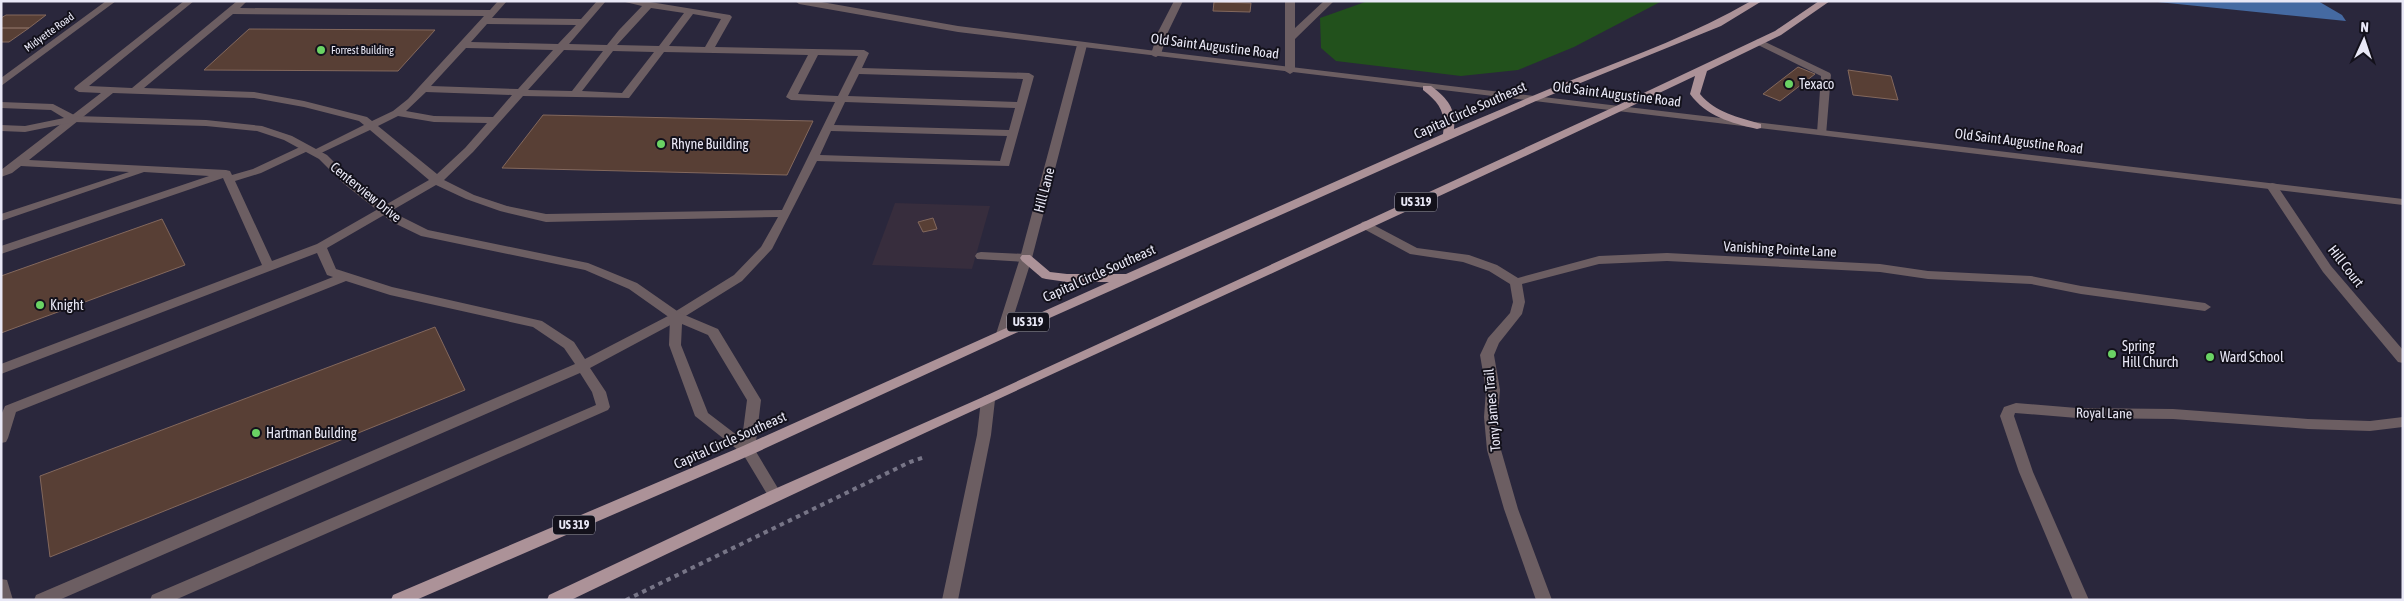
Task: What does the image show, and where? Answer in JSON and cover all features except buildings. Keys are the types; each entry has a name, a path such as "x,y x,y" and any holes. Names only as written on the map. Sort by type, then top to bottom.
{"main road":[{"name":"Capital Circle Southeast","path":"399,600 748,450 1002,334 1532,99 1718,24 1758,1"},
{"name":"US 319","path":"555,600 775,495 988,400 1702,70 1778,33 1826,1"},
{"path":"1702,70 1696,94 1701,103 1719,115 1757,126"},
{"path":"1427,88 1441,99 1449,110 1448,137"},
{"path":"1026,258 1046,274 1067,278 1129,278"}],"street":[{"name":"Midyette Road","path":"1,83 112,1"},
{"path":"190,1 79,89 254,95 363,119 437,180 470,197 504,209 546,218 786,213"},
{"path":"134,91 243,1"},
{"path":"1,250 227,177 257,171 370,126 397,113 424,89 503,1"},
{"path":"1,369 321,247 437,180 469,150 602,1"},
{"path":"625,1 728,17 708,50"},
{"name":"Old Saint Augustine Road","path":"799,1 958,29 1082,45 1427,88 2403,202"},
{"path":"1156,54 1163,32 1179,1"},
{"path":"1290,1 1290,71"},
{"path":"1290,38 1330,1"},
{"path":"574,94 622,32 648,5"},
{"path":"230,11 489,17 584,22"},
{"path":"424,89 625,96 643,74 659,49 691,11"},
{"path":"1759,42 1826,75 1822,133"},
{"path":"42,600 584,366 676,316 738,278 766,249 786,213 864,53 464,45"},
{"name":"Hill Lane","path":"1002,334 1026,258 1082,45"},
{"path":"814,52 791,97 1021,104"},
{"path":"813,158 1004,164 1029,76 856,71"},
{"path":"1,174 19,163 111,90"},
{"name":"Centerview Drive","path":"1,106 53,107 74,119"},
{"path":"397,113 434,119 496,120"},
{"name":"Centerview Drive","path":"1,128 25,129 74,119 206,123 258,128 288,138 323,157 347,181 385,211 396,219 425,233 588,267 632,286 676,316 713,332 754,400 748,450"},
{"path":"828,128 1013,133"},
{"path":"19,163 146,170 227,177"},
{"path":"1,218 146,170"},
{"path":"227,177 268,266"},
{"name":"Hill Court","path":"2272,186 2327,270 2403,359"},
{"path":"1366,225 1414,251 1465,258 1493,268 1516,282"},
{"path":"158,600 603,407 599,392 569,345 537,324 390,291 344,277 331,272 321,247"},
{"path":"981,256 1026,258"},
{"name":"Vanishing Pointe Lane","path":"1516,282 1599,260 1667,257 1806,266 1880,268 1928,275 2031,280 2081,290 2205,307"},
{"path":"1,438 10,409 344,277"},
{"name":"Tony James Trail","path":"1516,282 1519,302 1516,314 1493,341 1487,355 1493,390 1491,417 1494,450 1508,500 1534,578 1544,600"},
{"path":"676,316 675,346 702,416 748,450 775,495"},
{"path":"950,600 984,435 988,400"},
{"name":"Royal Lane","path":"2081,600 2026,472 2007,416 2009,410 2016,408 2077,413 2173,414 2308,424 2370,426 2403,422"},
{"path":"1,585 1,592 5,600"}],"path":[{"path":"626,600 910,462 925,457"}],"shaded area":[{"path":"895,203 990,206 972,269 872,265"}],"green space":[{"path":"1368,1 1662,1 1574,47 1518,70 1461,76 1336,61 1321,48 1320,18"}],"water":[{"path":"2148,1 2318,1 2342,15 2346,21"}],"place":[{"name":"Forrest Building","path":"321,50"},
{"name":"Texaco","path":"1789,84"},
{"name":"Rhyne Building","path":"661,144"},
{"name":"Knight","path":"40,305"},
{"name":"Spring Hill Church","path":"2112,354"},
{"name":"Ward School","path":"2210,357"},
{"name":"Hartman Building","path":"256,433"}]}
